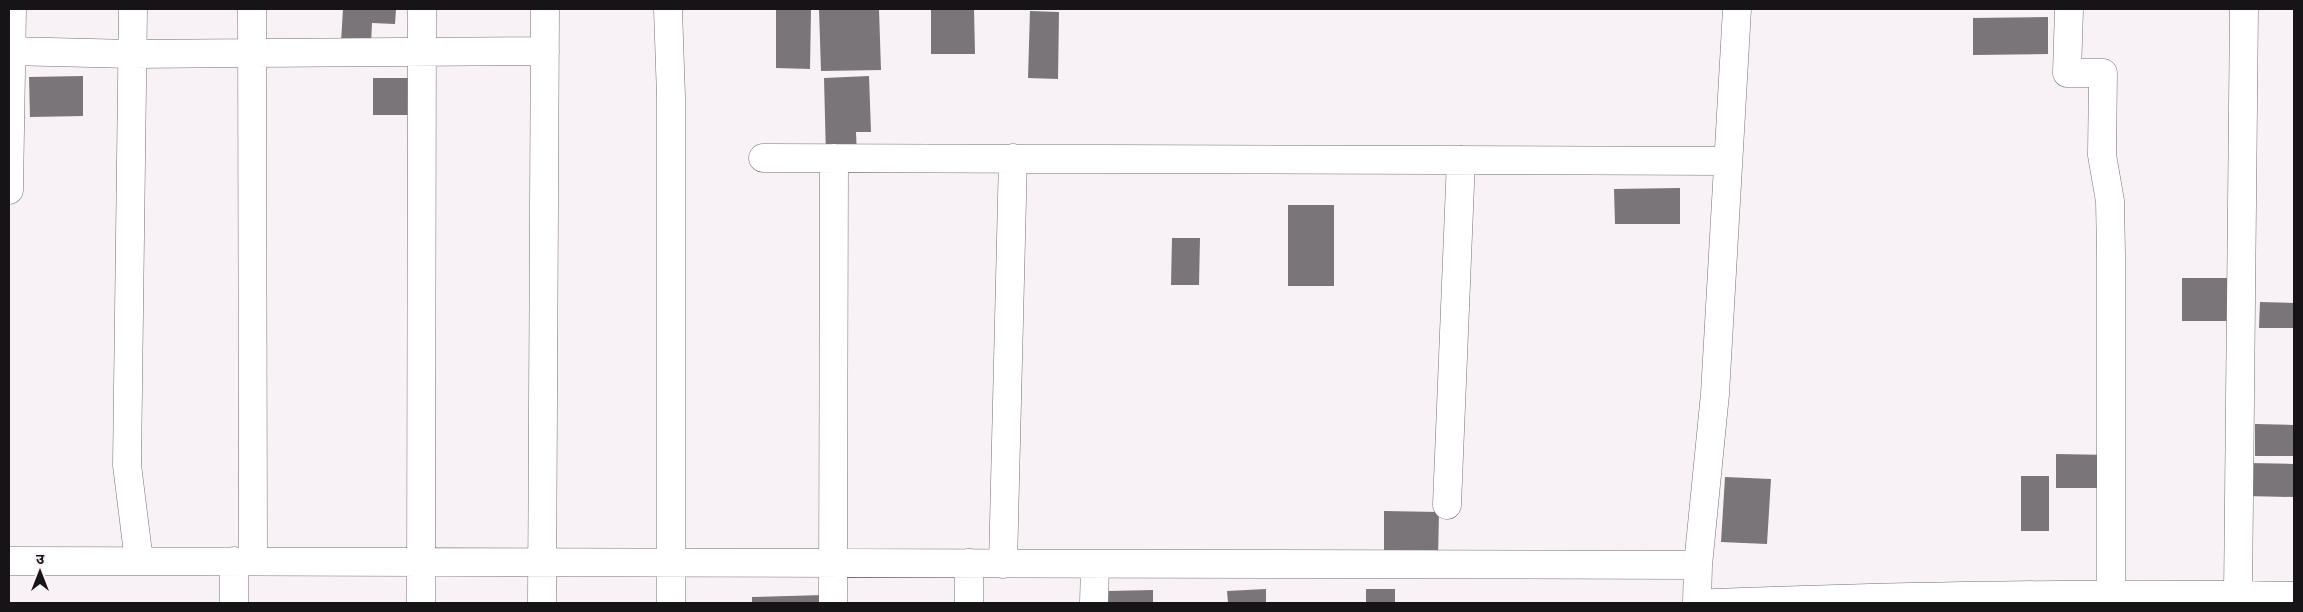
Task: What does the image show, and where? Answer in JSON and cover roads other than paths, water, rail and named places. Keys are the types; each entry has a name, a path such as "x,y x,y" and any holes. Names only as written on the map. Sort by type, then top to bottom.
{"street":[{"path":"9,190 12,9"},
{"path":"133,9 127,465 138,562"},
{"path":"234,603 243,562 253,53 252,9"},
{"path":"421,603 422,9"},
{"path":"542,603 545,9"},
{"path":"668,9 671,97 671,603"},
{"path":"1696,603 1714,394 1737,9"},
{"path":"2069,9 2067,73 2103,73 2102,154 2110,202 2111,254 2111,593"},
{"path":"2225,598 2244,9"},
{"path":"10,52 132,54 545,51"},
{"path":"762,158 1728,161"},
{"path":"833,603 834,158"},
{"path":"1003,564 1013,158"},
{"path":"1447,505 1461,160"},
{"path":"9,561 1698,565"},
{"path":"969,563 969,603"},
{"path":"1094,603 1095,564"},
{"path":"1715,603 2064,599 2111,593 2225,598 2294,596"}]}
